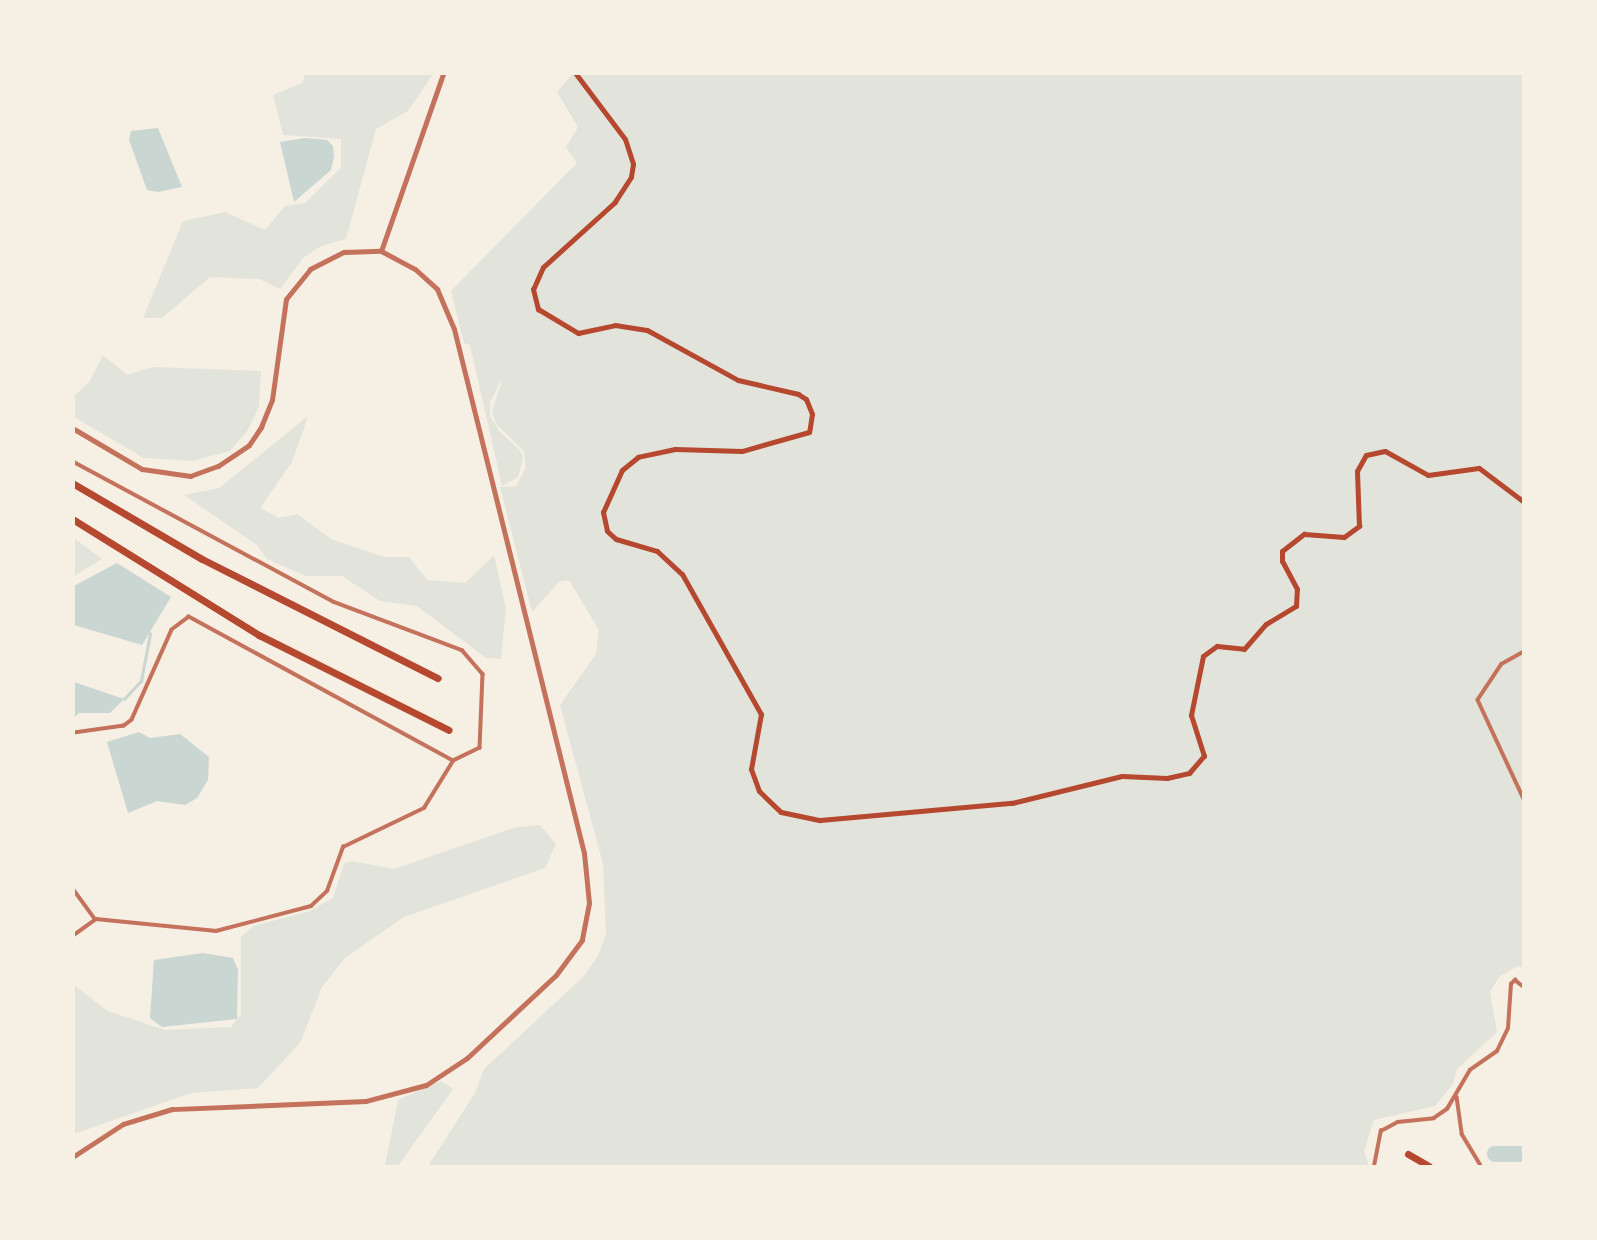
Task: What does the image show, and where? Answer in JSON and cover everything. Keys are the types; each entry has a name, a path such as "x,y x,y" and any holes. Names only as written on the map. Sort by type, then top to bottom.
{"highway":[{"path":"74,484 202,559 438,678"},
{"path":"74,520 249,630 449,730"},
{"path":"1408,1154 1429,1167"}],"main road":[{"path":"576,74 625,139 633,164 631,177 615,202 542,267 533,289 538,309 578,332 615,326 647,330 738,380 798,394 806,399 813,414 809,432 742,451 676,449 638,457 622,470 603,512 607,531 616,539 657,551 682,574 761,714 751,769 759,791 781,812 820,820 1012,803 1122,776 1167,778 1189,773 1204,756 1191,715 1203,656 1217,646 1244,649 1266,624 1296,606 1297,589 1282,561 1282,551 1304,534 1345,537 1359,526 1357,471 1366,455 1385,451 1428,475 1479,468 1524,502"}],"street":[{"path":"381,251 443,74"},
{"path":"74,429 115,457 173,476 190,476 234,457 261,427 272,400 286,299 310,269 344,252 381,251 415,269 447,305 584,853 589,884 585,932 570,958 467,1058 426,1085 366,1101 172,1109 123,1124 74,1156"},
{"path":"74,462 334,602 462,650 483,674 480,748 453,761 424,808 343,847 327,891 312,906 216,931 96,919 74,935"},
{"path":"74,733 124,726 132,720 172,630 181,620 197,618 453,761"},
{"path":"1524,652 1502,664 1478,700 1524,799"},
{"path":"74,890 96,919"},
{"path":"1374,1167 1381,1131 1398,1122 1434,1118 1457,1094 1470,1070 1505,1042 1507,996 1515,980 1524,987"},
{"path":"1457,1094 1462,1134 1480,1167"}],"shaded area":[{"path":"305,74 433,74 408,111 376,129 346,239 321,246 303,258 280,289 259,279 210,277 162,318 143,318 183,221 225,212 265,230 285,206 305,203 341,168 341,139 283,135 273,95 302,83"},
{"path":"572,74 1523,74 1523,968 1518,966 1499,977 1490,992 1497,1032 1457,1069 1453,1084 1435,1106 1374,1120 1364,1151 1369,1166 428,1166 475,1093 484,1069 584,976 598,956 606,934 603,864 560,705 596,654 599,630 569,580 559,582 532,612 500,487 516,486 526,467 524,451 496,424 492,411 503,377 490,402 490,416 499,431 520,450 523,458 518,477 502,486 470,345 464,343 451,291 577,163 566,147 578,127 557,92"},
{"path":"158,128 182,187 158,192 147,190 129,140 131,131"},
{"path":"305,138 327,140 333,146 334,157 331,170 294,202 280,142"},
{"path":"103,355 127,375 152,367 261,371 259,407 248,430 230,451 193,461 144,458 74,417 74,396 89,382"},
{"path":"308,416 292,462 260,508 279,518 297,514 331,539 384,557 409,557 427,580 465,583 494,555 506,608 501,659 486,658 417,606 380,601 342,576 306,576 267,559 257,545 184,495 219,488"},
{"path":"74,538 102,559 74,576"},
{"path":"117,563 171,597 142,645 74,625 74,586"},
{"path":"74,682 124,699 110,713 79,713 74,718"},
{"path":"139,732 150,738 180,734 209,757 208,780 197,798 185,805 157,801 128,813 107,742"},
{"path":"540,825 556,844 545,868 404,917 345,958 322,987 300,1043 258,1088 191,1093 74,1134 74,985 108,1011 165,1030 231,1027 241,1014 241,937 253,926 310,911 333,898 344,864 351,861 394,869 513,828"},
{"path":"203,953 233,958 238,970 237,1019 162,1027 150,1018 154,960"},
{"path":"441,1081 453,1089 398,1166 385,1166 398,1100"}],"waterway":[{"path":"124,699 141,681 150,634"},
{"path":"1495,1154 1524,1154"}]}
